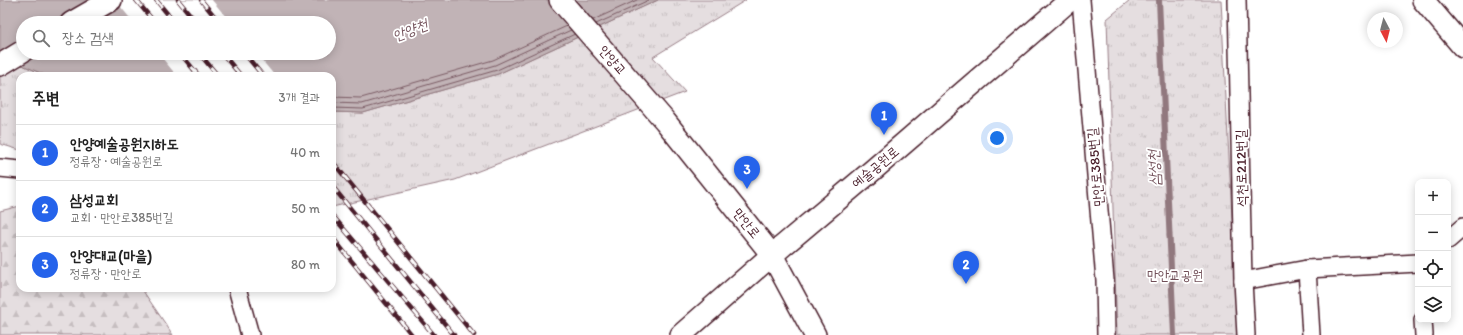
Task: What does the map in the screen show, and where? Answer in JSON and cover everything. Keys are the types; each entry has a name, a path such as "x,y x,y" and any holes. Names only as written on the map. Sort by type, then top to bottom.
{"street":[{"path":"84,16 111,0"},
{"name":"안양교","path":"560,0 666,121"},
{"name":"예술공원로","path":"681,335 772,255 1070,0"},
{"name":"만안로385번길","path":"1081,0 1105,280 1106,335"},
{"name":"석천로212번길","path":"1237,0 1243,281 1246,335"},
{"path":"1423,0 1463,47"},
{"path":"0,65 16,55"},
{"name":"만안로","path":"666,121 772,255 815,335"},
{"path":"0,168 16,170"},
{"path":"1451,237 1463,227"},
{"path":"1243,281 1308,269 1415,263"},
{"path":"1308,269 1311,335"},
{"path":"238,292 250,335"},
{"path":"1423,323 1424,335"}],"green space":[{"path":"658,0 746,0 653,57 685,92 455,180 336,206 336,112 363,113 498,74"},
{"name":"만안교공원","path":"1130,0 1221,0 1238,335 1117,335 1107,19"},
{"path":"0,55 38,72 16,72 16,149 0,144"},
{"path":"16,207 16,292 144,292 173,335 0,335 0,211"}],"water":[{"name":"안양천","path":"0,0 658,0 498,74 363,113 336,112 336,72 38,72 0,55"}],"pier":[{"path":"115,0 212,0 225,16 128,16"},
{"path":"164,60 262,60 272,72 174,72"}],"waterway":[{"name":"삼성천","path":"1159,0 1174,335"}],"railway":[{"path":"136,0 149,16"},
{"path":"156,0 169,16"},
{"path":"178,0 191,16"},
{"path":"201,0 214,16"},
{"path":"186,60 196,72"},
{"path":"205,60 215,72"},
{"path":"228,60 238,72"},
{"path":"250,60 260,72"},
{"path":"336,166 474,335"},
{"path":"336,191 454,335"},
{"path":"336,220 434,335"},
{"path":"336,242 412,335"}],"place":[{"name":"안양예술공원지하도","path":"884,135"},
{"name":"안양대교(마을)","path":"747,189"},
{"name":"삼성교회","path":"966,284"}]}
